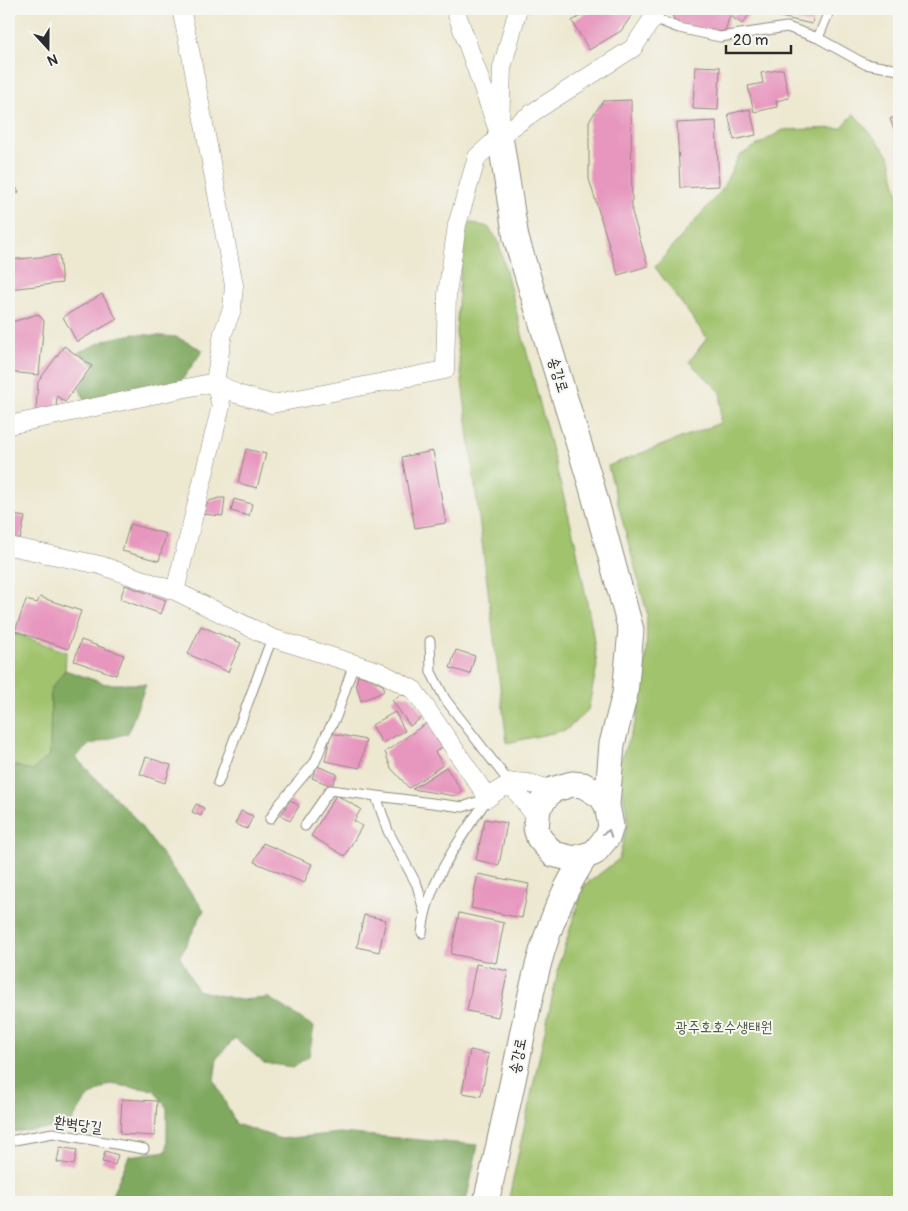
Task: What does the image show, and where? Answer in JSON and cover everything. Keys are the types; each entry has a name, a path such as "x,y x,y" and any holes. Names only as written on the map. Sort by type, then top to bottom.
{"main road":[{"name":"송강로","path":"486,1202 531,991 556,911 567,883 584,857 594,853 608,836 610,815 607,805 612,744 625,694 631,630 591,484 516,238 500,136"},
{"name":"송강로","path":"556,911 553,875 545,847 538,833 536,817 538,807 562,787 597,764 612,744"},
{"path":"562,787 593,790 607,805"},
{"path":"545,847 564,858 584,857"}],"street":[{"path":"175,591 221,406 215,382 223,333 232,309 234,285 181,9"},
{"name":"송강로","path":"455,9 500,136"},
{"path":"500,136 502,68 518,9"},
{"path":"9,426 215,382 238,394 272,404 445,370 447,294 457,226 477,157 500,136 633,48 655,14"},
{"path":"9,546 100,565 175,591 272,638 378,671 414,690 488,798 510,782 525,781 562,787"},
{"path":"510,782 536,817"}],"lane":[{"path":"818,38 830,9"},
{"path":"655,14 679,28 720,37 787,27 818,38 865,64 899,70"},
{"path":"218,783 272,638"},
{"path":"430,641 431,672 444,699 510,782"},
{"path":"270,819 278,806 315,762 336,717 354,663"},
{"path":"305,826 330,790 463,807 488,798"},
{"path":"376,796 388,831 417,885 424,912"},
{"path":"422,933 424,912 448,858 488,798"},
{"name":"환벽당길","path":"9,1141 53,1133 144,1149"}],"green space":[{"name":"광주호호수생태원","path":"854,114 889,155 899,198 899,1202 508,1202 560,961 584,886 619,859 628,820 618,766 636,721 646,659 647,613 608,466 720,423 721,392 689,362 707,338 655,267 721,191 739,156 783,130 841,128"},
{"path":"464,221 488,227 498,240 575,541 592,628 597,666 588,710 566,730 507,743 456,333"},
{"path":"134,334 176,337 203,350 182,380 86,402 79,388 96,366 79,352 109,339"},
{"path":"9,631 66,652 65,670 51,689 50,755 32,771 9,764"},
{"path":"65,670 106,684 146,684 128,733 89,745 75,757 133,816 204,910 180,956 197,990 240,1000 269,998 314,1027 309,1056 293,1067 264,1063 235,1038 217,1058 214,1080 236,1124 281,1139 340,1133 478,1145 466,1202 109,1202 129,1156 167,1151 167,1108 154,1090 109,1084 86,1099 68,1127 9,1132 9,764 32,771 50,755 51,689"}],"building":[{"path":"593,9 636,9 621,31 589,50 572,21"},
{"path":"673,9 732,9 725,31 716,32 676,23 671,13"},
{"path":"738,9 749,15 742,24 732,17"},
{"path":"773,9 815,9 812,24 771,15"},
{"path":"897,11 899,11 899,32 896,31"},
{"path":"695,66 720,67 718,110 693,109"},
{"path":"783,69 789,98 776,101 777,107 754,112 748,86 763,83 761,73"},
{"path":"631,100 632,212 648,266 618,275 589,179 589,121 603,101"},
{"path":"750,109 756,135 734,140 728,114"},
{"path":"899,115 899,142 890,119"},
{"path":"716,121 719,186 680,188 677,123"},
{"path":"9,176 19,192 9,197"},
{"path":"59,255 62,283 9,289 9,260"},
{"path":"102,294 117,319 77,342 63,317"},
{"path":"38,314 44,321 39,375 9,372 9,323"},
{"path":"64,346 92,366 65,402 57,396 56,409 36,410 38,382"},
{"path":"246,449 266,454 257,488 238,483"},
{"path":"433,451 446,523 415,528 402,457"},
{"path":"225,498 223,516 201,514 209,501"},
{"path":"234,499 252,504 249,516 231,511"},
{"path":"9,514 25,517 20,540 9,537"},
{"path":"130,524 166,534 159,561 122,551"},
{"path":"125,585 166,600 161,614 120,599"},
{"path":"40,597 81,611 68,649 15,631 26,600 37,603"},
{"path":"201,626 241,643 228,672 188,654"},
{"path":"81,640 124,655 116,675 74,661"},
{"path":"456,650 475,656 470,674 450,668"},
{"path":"358,675 369,678 384,686 383,692 361,701 356,684"},
{"path":"400,695 410,696 424,716 410,726 392,700"},
{"path":"395,712 405,731 382,743 372,725"},
{"path":"428,722 444,746 435,752 443,765 409,788 391,768 385,752"},
{"path":"331,733 366,740 360,768 325,761"},
{"path":"146,757 171,765 165,783 140,774"},
{"path":"317,766 337,774 332,786 312,778"},
{"path":"446,767 462,791 455,796 412,789"},
{"path":"336,795 361,809 354,821 362,826 345,856 311,836"},
{"path":"290,800 299,806 290,821 281,815"},
{"path":"196,804 204,808 201,816 192,812"},
{"path":"241,811 253,816 247,829 235,824"},
{"path":"485,819 507,823 499,865 476,860"},
{"path":"263,843 312,864 304,883 254,862"},
{"path":"478,874 529,884 522,918 471,908"},
{"path":"459,913 504,923 496,963 451,954"},
{"path":"364,915 386,920 379,952 357,947"},
{"path":"476,964 508,971 498,1017 467,1011"},
{"path":"470,1050 489,1054 481,1096 462,1093"},
{"path":"122,1099 157,1101 155,1136 120,1134"},
{"path":"60,1147 77,1150 74,1165 57,1162"},
{"path":"105,1151 118,1155 115,1165 102,1162"}]}
